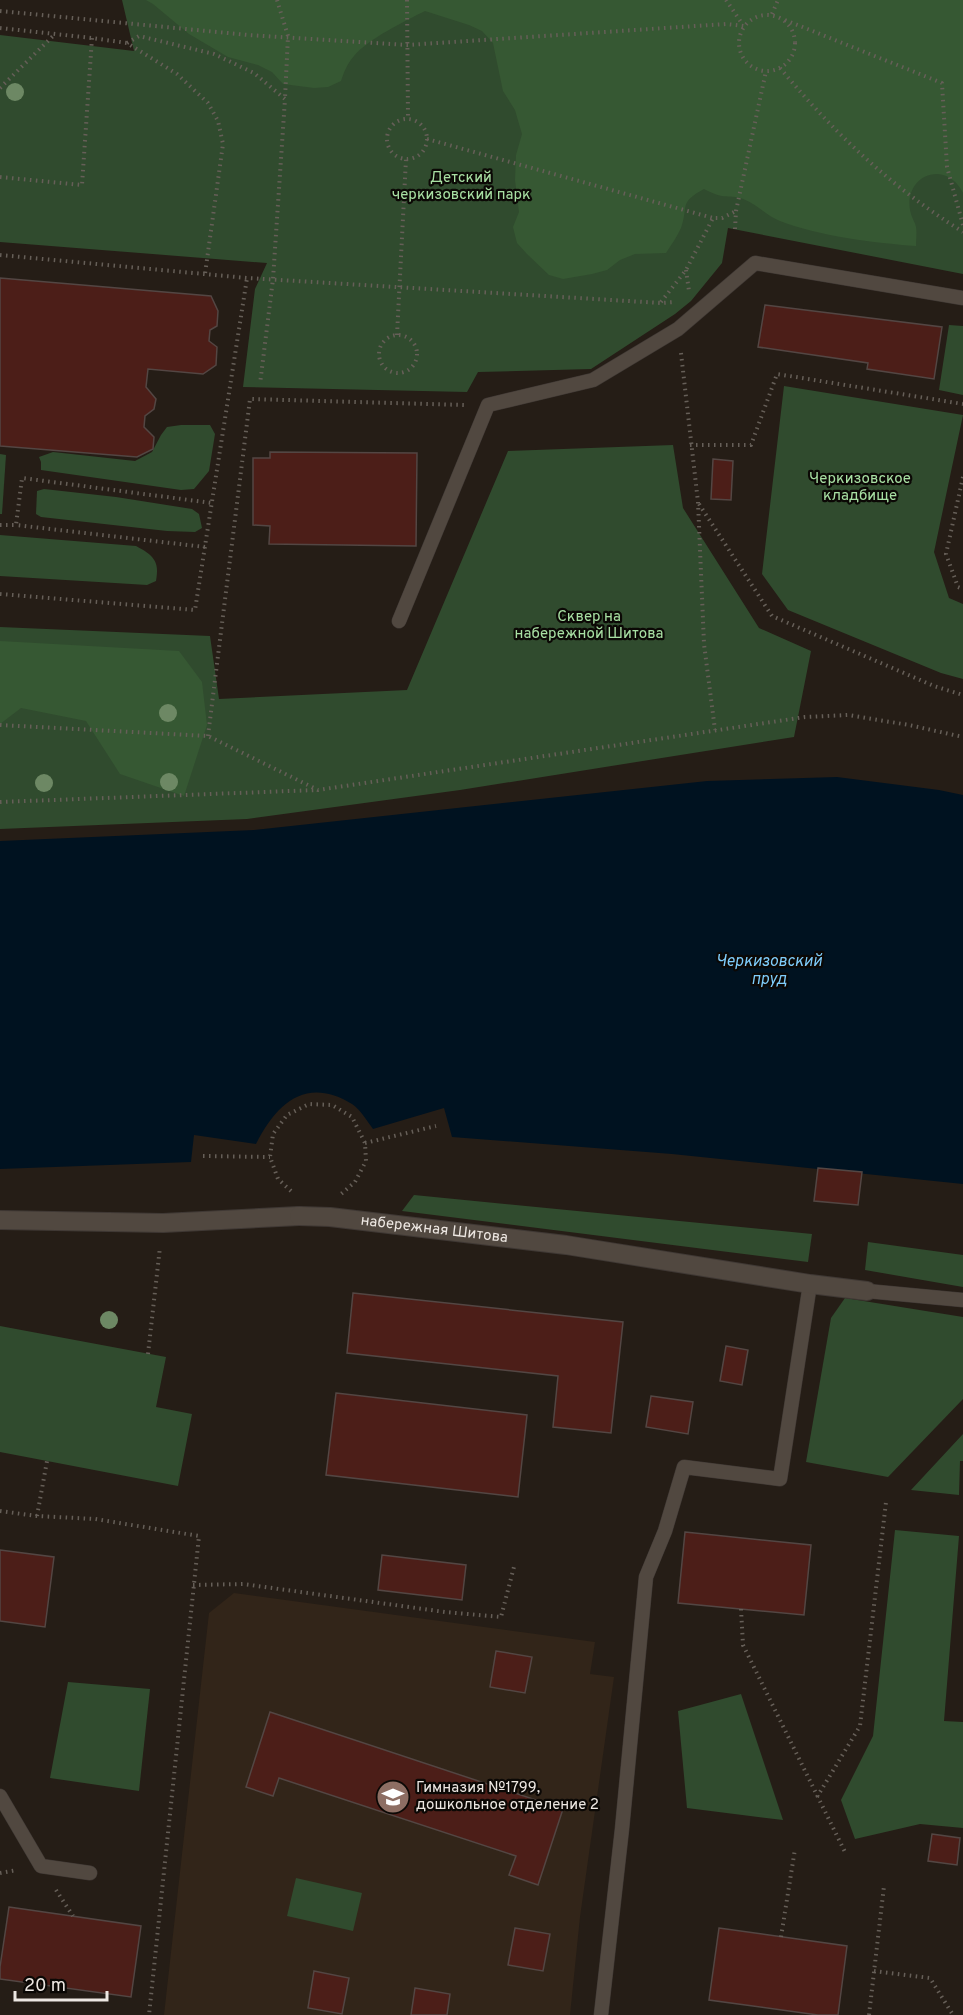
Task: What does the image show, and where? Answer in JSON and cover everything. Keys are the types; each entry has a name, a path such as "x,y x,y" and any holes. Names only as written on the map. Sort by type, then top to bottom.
{"street":[{"name":"набережная Шитова","path":"0,1220 163,1223 299,1216 330,1218 566,1245 867,1291"}],"lane":[{"path":"399,621 488,405 593,380 678,329 755,263 963,298"},
{"path":"601,2015 646,1577 665,1531 684,1467 780,1479 810,1284"},
{"path":"867,1291 963,1300"},
{"path":"0,1796 41,1866 90,1872"}],"path":[{"path":"260,384 273,279 288,36 277,0"},
{"path":"407,0 408,118"},
{"path":"726,0 744,26"},
{"path":"772,14 778,0"},
{"path":"0,11 248,34 407,45 726,24 744,26"},
{"path":"785,20 794,32 796,46 791,59 780,68 766,71 754,68 744,60 739,49 739,37 744,26 752,18 762,14 772,14 942,83 947,167 963,225"},
{"path":"0,28 127,44 177,74 208,103 218,121 223,144 205,274"},
{"path":"0,88 54,34"},
{"path":"127,44 139,36 214,54 254,72 285,99"},
{"path":"0,177 82,185 92,38"},
{"path":"780,68 817,112 876,170 932,213 963,232"},
{"path":"735,229 736,211 766,71"},
{"path":"408,118 422,125 427,139 426,147 421,153 406,159 393,152 388,146 387,138 394,124 408,118"},
{"path":"427,139 712,218 722,218 736,211"},
{"path":"397,335 406,159"},
{"path":"0,255 247,278 661,303 686,270 712,218"},
{"path":"686,270 691,301"},
{"path":"0,594 195,610 247,278"},
{"path":"678,329 698,502 704,644 715,730"},
{"path":"397,335 410,341 415,347 416,354 411,367 398,373 384,368 379,354 384,341 397,335"},
{"path":"690,445 752,445 777,374 963,404"},
{"path":"208,736 250,399 488,405"},
{"path":"963,477 946,554 958,587 963,589"},
{"path":"16,525 22,478 212,503"},
{"path":"698,502 772,616 934,686 963,695"},
{"path":"0,525 205,547"},
{"path":"0,802 318,790 806,717 848,715 963,737"},
{"path":"0,725 208,736 318,790"},
{"path":"296,1196 278,1179 270,1157 273,1134 287,1115 309,1104 332,1106 352,1117 365,1143 366,1161 355,1182 334,1199"},
{"path":"365,1143 436,1126"},
{"path":"203,1156 270,1157"},
{"path":"148,1354 163,1223"},
{"path":"37,1516 47,1461"},
{"path":"817,1797 860,1726 886,1502"},
{"path":"0,1511 37,1516 95,1519 198,1536 149,2015"},
{"path":"193,1585 243,1584 445,1612 501,1617 514,1563"},
{"path":"741,1609 743,1645 846,1854"},
{"path":"781,1937 795,1848"},
{"path":"869,2015 884,1886"},
{"path":"874,1971 930,1978 953,2015"}],"shaded area":[{"name":"Гимназия №1799, дошкольное отделение 2","path":"234,1593 595,1642 590,1674 614,1677 580,1917 570,2015 164,2015 209,1613"}],"green space":[{"name":"Детский черкизовский парк","path":"122,0 963,0 963,274 728,228 722,263 691,301 591,369 478,372 467,392 243,387 255,289 267,263 0,242 0,35 134,51"},
{"path":"146,0 963,0 963,193 953,180 938,174 924,177 914,186 910,206 916,227 916,246 865,241 812,231 780,221 738,197 720,196 704,189 687,202 681,228 666,253 635,254 620,260 607,270 563,279 549,275 517,243 513,227 519,212 515,180 516,155 522,134 515,110 503,91 493,43 482,31 425,11 368,43 349,62 341,81 328,87 314,88 283,84 272,72 258,65 228,57 189,34"},
{"path":"949,325 963,326 963,395 939,390"},
{"name":"Черкизовское кладбище","path":"784,386 963,415 934,552 949,598 963,604 963,679 941,673 788,610 762,574"},
{"path":"210,425 215,434 209,471 194,489 181,490 41,470 39,457 53,452 135,461 152,452 167,427"},
{"name":"Сквер на набережной Шитова","path":"673,445 683,508 759,628 811,651 794,737 460,790 247,819 0,829 0,627 210,636 219,699 407,690 508,451"},
{"path":"0,454 6,455 2,514 0,514"},
{"path":"44,489 192,509 199,514 202,528 195,532 167,531 41,517 36,514 37,491"},
{"path":"0,535 136,546 154,559 157,568 156,581 147,585 0,576"},
{"path":"0,641 179,651 202,682 207,725 184,796 120,774 86,721 21,708 0,724"},
{"path":"414,1195 812,1234 808,1262 402,1211"},
{"path":"868,1242 963,1255 963,1287 865,1270"},
{"path":"845,1298 963,1317 963,1399 888,1477 806,1462 831,1318"},
{"path":"0,1326 166,1357 156,1407 192,1414 178,1486 0,1452"},
{"path":"963,1434 959,1495 911,1490"},
{"path":"895,1530 959,1536 944,1721 963,1722 963,1828 920,1824 855,1839 841,1800 873,1736"},
{"path":"68,1682 150,1689 139,1791 50,1778"},
{"path":"741,1694 783,1820 687,1808 678,1711"},
{"path":"296,1878 362,1893 353,1931 287,1916"}],"water":[{"name":"Черкизовский пруд","path":"837,777 963,795 963,1184 672,1154 452,1137 444,1108 373,1129 352,1104 336,1096 321,1093 295,1098 283,1106 264,1129 256,1144 194,1135 191,1162 0,1169 0,841 254,830 707,781"}],"building":[{"path":"0,278 211,296 218,311 217,326 210,330 209,341 217,347 216,365 203,374 148,369 146,387 156,399 154,409 145,416 144,427 154,437 153,449 137,457 0,446"},
{"path":"765,305 942,327 934,379 867,369 868,363 758,347"},
{"path":"270,452 417,453 416,546 269,544 270,526 253,525 253,458 270,458"},
{"path":"713,459 733,461 731,500 711,499"},
{"path":"818,1168 862,1172 858,1205 814,1201"},
{"path":"353,1293 623,1322 611,1433 553,1427 558,1376 347,1353"},
{"path":"726,1346 748,1350 742,1385 720,1381"},
{"path":"336,1393 527,1415 518,1497 326,1475"},
{"path":"651,1396 693,1402 688,1434 646,1427"},
{"path":"685,1532 811,1545 804,1615 678,1603"},
{"path":"0,1550 54,1557 45,1627 0,1621"},
{"path":"382,1555 466,1565 462,1600 378,1590"},
{"path":"496,1651 532,1657 525,1693 490,1687"},
{"path":"270,1712 563,1809 538,1885 509,1875 516,1856 279,1778 273,1796 246,1787"},
{"path":"932,1834 960,1838 957,1865 928,1861"},
{"path":"9,1907 141,1926 131,1997 0,1979"},
{"path":"515,1928 550,1934 543,1971 508,1965"},
{"path":"719,1928 847,1946 838,2015 818,2015 709,2000"},
{"path":"314,1971 349,1978 342,2014 308,2008"},
{"path":"415,1988 450,1994 447,2015 411,2015"}],"place":[{"name":"Гимназия №1799, дошкольное отделение 2","path":"393,1797"}]}
